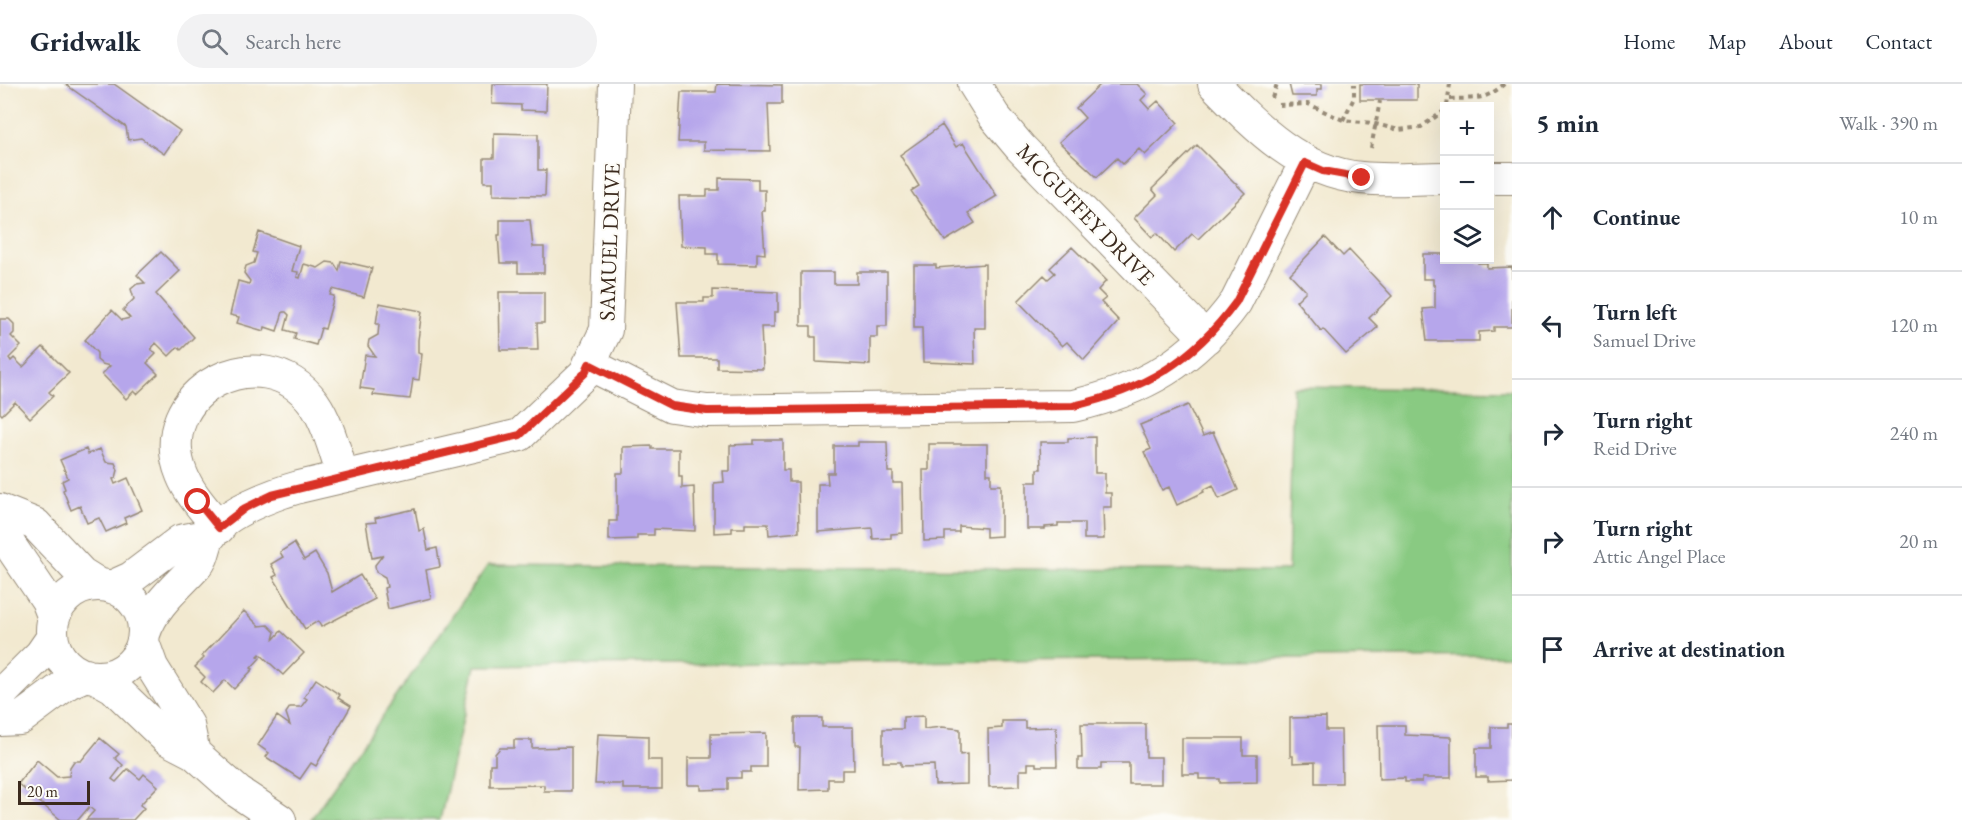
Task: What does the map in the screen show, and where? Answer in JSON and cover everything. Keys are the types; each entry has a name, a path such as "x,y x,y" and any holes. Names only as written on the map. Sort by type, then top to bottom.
{"street":[{"name":"SAMUEL DRIVE","path":"106,586 131,578 180,541 215,531 245,508 272,495 520,435 585,373 606,330 615,84"},
{"name":"MCGUFFEY DRIVE","path":"974,84 994,116 1020,147 1206,338"},
{"path":"1214,84 1256,124 1305,163 1323,171 1362,178 1440,178"},
{"path":"589,364 672,406 707,411 1073,406 1110,398 1148,382 1185,357 1206,338 1236,302 1305,163"},
{"path":"1494,178 1512,178"},
{"path":"215,531 181,474 177,458 177,435 186,407 203,388 225,375 253,371 279,376 301,390 314,404 333,445 343,476"},
{"path":"0,510 35,524 81,573 125,594 136,604 143,618 144,638 152,667 189,725 194,753"},
{"path":"0,510 5,538 46,600 56,651 64,662 113,687 167,739 194,753 238,792 280,820"},
{"name":"SAMUEL DRIVE","path":"144,638 154,609 200,562 215,531"},
{"path":"0,700 2,693 41,654 53,628 60,604 85,587 106,586"},
{"path":"0,720 20,719 68,683 91,676 111,675 126,668 137,657 144,638"}],"path":[{"path":"1272,98 1277,84"},
{"path":"1343,120 1354,98 1354,84"},
{"path":"1449,84 1449,102"},
{"path":"1450,99 1484,98 1504,84"},
{"path":"1371,148 1380,101"},
{"path":"1279,105 1308,104 1343,120 1410,130 1430,123 1440,114"}],"green space":[{"path":"1293,387 1512,390 1512,656 475,666 440,820 311,819 488,565 1288,571"}],"building":[{"path":"65,84 114,84 180,131 164,154 141,138 128,140 126,127"},
{"path":"493,84 547,84 546,111 521,110 521,105 492,104"},
{"path":"717,84 782,85 782,104 768,104 770,151 704,150 704,142 678,142 681,92 716,92"},
{"path":"1101,84 1137,84 1147,94 1141,100 1149,109 1158,101 1178,123 1145,155 1139,149 1123,164 1117,158 1097,177 1059,142 1085,118 1076,108"},
{"path":"1289,84 1322,84 1322,89 1317,89 1317,96 1292,96"},
{"path":"1360,84 1417,84 1417,100 1360,100"},
{"path":"942,125 956,147 963,143 997,196 968,213 975,223 945,241 911,191 919,186 900,155"},
{"path":"494,133 538,134 538,170 546,170 545,196 493,195 493,182 484,182 484,158 494,158"},
{"path":"1197,145 1245,193 1198,239 1192,234 1174,252 1157,233 1152,237 1134,218 1157,195 1152,189"},
{"path":"719,178 758,179 758,190 765,190 765,211 762,211 765,254 757,253 757,265 718,264 718,254 707,254 707,247 681,246 679,196 707,196 707,190 719,190"},
{"path":"500,220 530,220 533,247 544,247 544,273 518,273 518,263 500,263 498,235 500,235"},
{"path":"259,232 299,246 292,271 298,272 297,277 300,278 304,264 318,268 327,262 334,263 339,271 341,261 372,268 364,297 332,289 330,295 334,296 325,329 321,328 316,345 294,339 296,333 285,330 289,315 286,312 283,312 277,331 265,327 264,331 237,323 239,317 230,315 238,281 249,284 250,281 244,273 246,266 254,263 257,253 253,252"},
{"path":"1325,237 1343,256 1349,250 1392,296 1369,318 1378,327 1346,354 1323,329 1321,331 1296,301 1306,291 1290,274"},
{"path":"1072,247 1106,281 1098,290 1106,298 1101,302 1119,321 1084,360 1067,342 1062,346 1018,301 1044,275 1048,279 1055,273 1050,268"},
{"path":"161,252 180,271 156,294 194,337 181,350 178,347 169,356 156,343 151,349 156,354 147,363 158,374 137,394 134,391 126,399 102,374 110,366 97,360 97,353 85,340 112,310 122,320 130,318 123,310 134,299 131,289 137,284 145,283 137,275"},
{"path":"1423,254 1440,254 1440,264 1487,264 1487,268 1512,267 1512,327 1494,327 1494,331 1479,332 1479,341 1427,341 1423,309 1435,308 1435,285 1433,285 1433,279 1423,279"},
{"path":"985,264 985,328 974,328 975,364 923,362 922,328 914,328 914,265 936,265 936,268"},
{"path":"801,272 834,272 834,284 857,284 857,272 887,272 887,326 877,326 877,337 870,337 870,365 816,362 816,337 811,337 811,326 801,326"},
{"path":"713,290 778,292 778,312 774,312 774,327 761,327 763,369 717,368 717,358 681,358 677,302 704,302 704,298 713,298"},
{"path":"499,292 544,292 544,323 537,323 538,350 500,350"},
{"path":"379,303 422,311 418,340 418,353 422,354 419,380 413,379 410,399 373,395 374,390 360,388 365,355 375,356 368,346 369,340 378,335 379,324 376,324"},
{"path":"0,319 9,319 14,324 14,333 11,336 21,346 9,358 11,361 14,358 23,367 43,347 69,373 49,392 53,396 30,418 15,402 2,415 0,413"},
{"path":"1188,405 1203,436 1213,432 1238,490 1219,499 1213,485 1177,505 1169,487 1162,490 1144,452 1151,449 1140,425"},
{"path":"1095,437 1095,473 1105,473 1105,493 1111,493 1111,507 1103,507 1104,539 1084,539 1084,523 1058,523 1058,526 1045,527 1045,529 1027,529 1027,482 1037,482 1037,469 1041,469 1040,442 1068,442 1068,438"},
{"path":"754,440 783,440 783,470 789,470 789,482 798,482 799,532 769,535 768,524 745,524 745,528 732,528 732,532 714,533 714,483 724,482 723,471 730,471 730,445 754,444"},
{"path":"858,442 887,442 888,472 893,472 893,483 902,483 903,533 891,534 891,538 873,539 872,528 818,532 818,484 828,484 827,473 834,473 834,446 858,446"},
{"path":"929,444 987,444 987,474 991,474 991,485 1001,485 1001,536 986,537 986,528 959,526 959,532 945,532 945,540 924,541 923,470 929,470"},
{"path":"652,446 652,449 679,449 679,476 682,476 682,488 694,487 695,531 654,529 654,535 637,535 637,539 609,540 609,521 617,521 617,473 623,473 623,447"},
{"path":"86,449 88,454 100,449 106,462 115,463 118,470 116,478 113,479 115,484 128,478 142,510 124,518 126,523 106,532 99,518 87,523 80,506 71,510 63,490 65,489 62,481 68,478 60,460"},
{"path":"415,509 419,531 424,529 428,550 437,548 440,567 426,570 431,598 388,609 384,588 387,587 385,577 376,572 375,565 382,556 372,558 366,523 376,522 375,518"},
{"path":"294,543 304,560 315,553 327,573 332,592 360,575 375,599 321,627 318,621 305,629 273,577 277,575 271,564 283,557 280,552"},
{"path":"244,611 259,626 268,625 275,632 273,640 281,631 304,653 283,675 260,654 258,656 260,658 251,668 253,669 234,689 225,680 213,693 201,682 205,677 195,667 204,658 202,656"},
{"path":"316,679 340,695 338,698 351,706 316,766 311,763 300,779 266,757 269,753 258,745 277,716 290,725 286,713 290,707 301,707 307,699 304,697"},
{"path":"924,716 924,729 942,727 960,729 960,755 967,754 967,784 935,785 934,765 901,766 901,762 883,762 883,729 903,729 903,717"},
{"path":"1326,717 1326,730 1341,730 1342,783 1315,783 1315,762 1293,763 1293,756 1290,756 1290,718"},
{"path":"795,718 822,718 822,727 853,727 854,770 842,770 842,779 828,779 828,789 799,790 800,747 795,747"},
{"path":"1002,721 1025,721 1025,728 1056,727 1057,766 1036,766 1036,763 1028,763 1028,770 1020,770 1020,786 989,787 988,729 1002,728"},
{"path":"1081,724 1146,724 1146,757 1161,757 1161,784 1129,784 1129,763 1101,763 1101,769 1078,769 1078,758 1082,758"},
{"path":"1507,724 1512,724 1512,780 1488,781 1488,777 1476,777 1476,748 1491,748 1491,727 1507,727"},
{"path":"1378,725 1405,725 1405,735 1451,737 1451,778 1422,778 1422,782 1405,782 1405,778 1379,779"},
{"path":"766,733 766,767 751,767 751,772 741,772 741,778 728,778 728,789 701,790 701,785 688,785 688,758 711,758 711,734"},
{"path":"598,734 648,736 648,760 662,760 662,789 623,789 623,784 595,784"},
{"path":"100,738 119,754 115,758 123,765 112,779 116,782 128,769 140,779 144,774 158,786 140,805 144,808 133,820 86,820 94,811 89,807 78,820 61,820 18,784 37,760 57,777 69,776 70,767 74,761 81,761"},
{"path":"1182,738 1243,738 1243,755 1257,755 1257,782 1220,783 1220,779 1199,779 1199,774 1182,774"},
{"path":"514,740 532,740 532,748 571,747 571,791 544,791 544,785 490,786 490,764 495,764 495,754 500,748 514,748"}],"route":[{"path":"198,502 219,528 245,508 272,495 520,435 585,373 589,364 672,406 707,411 1073,406 1110,398 1148,382 1185,357 1223,319 1236,302 1305,163 1323,171 1362,178"}]}
